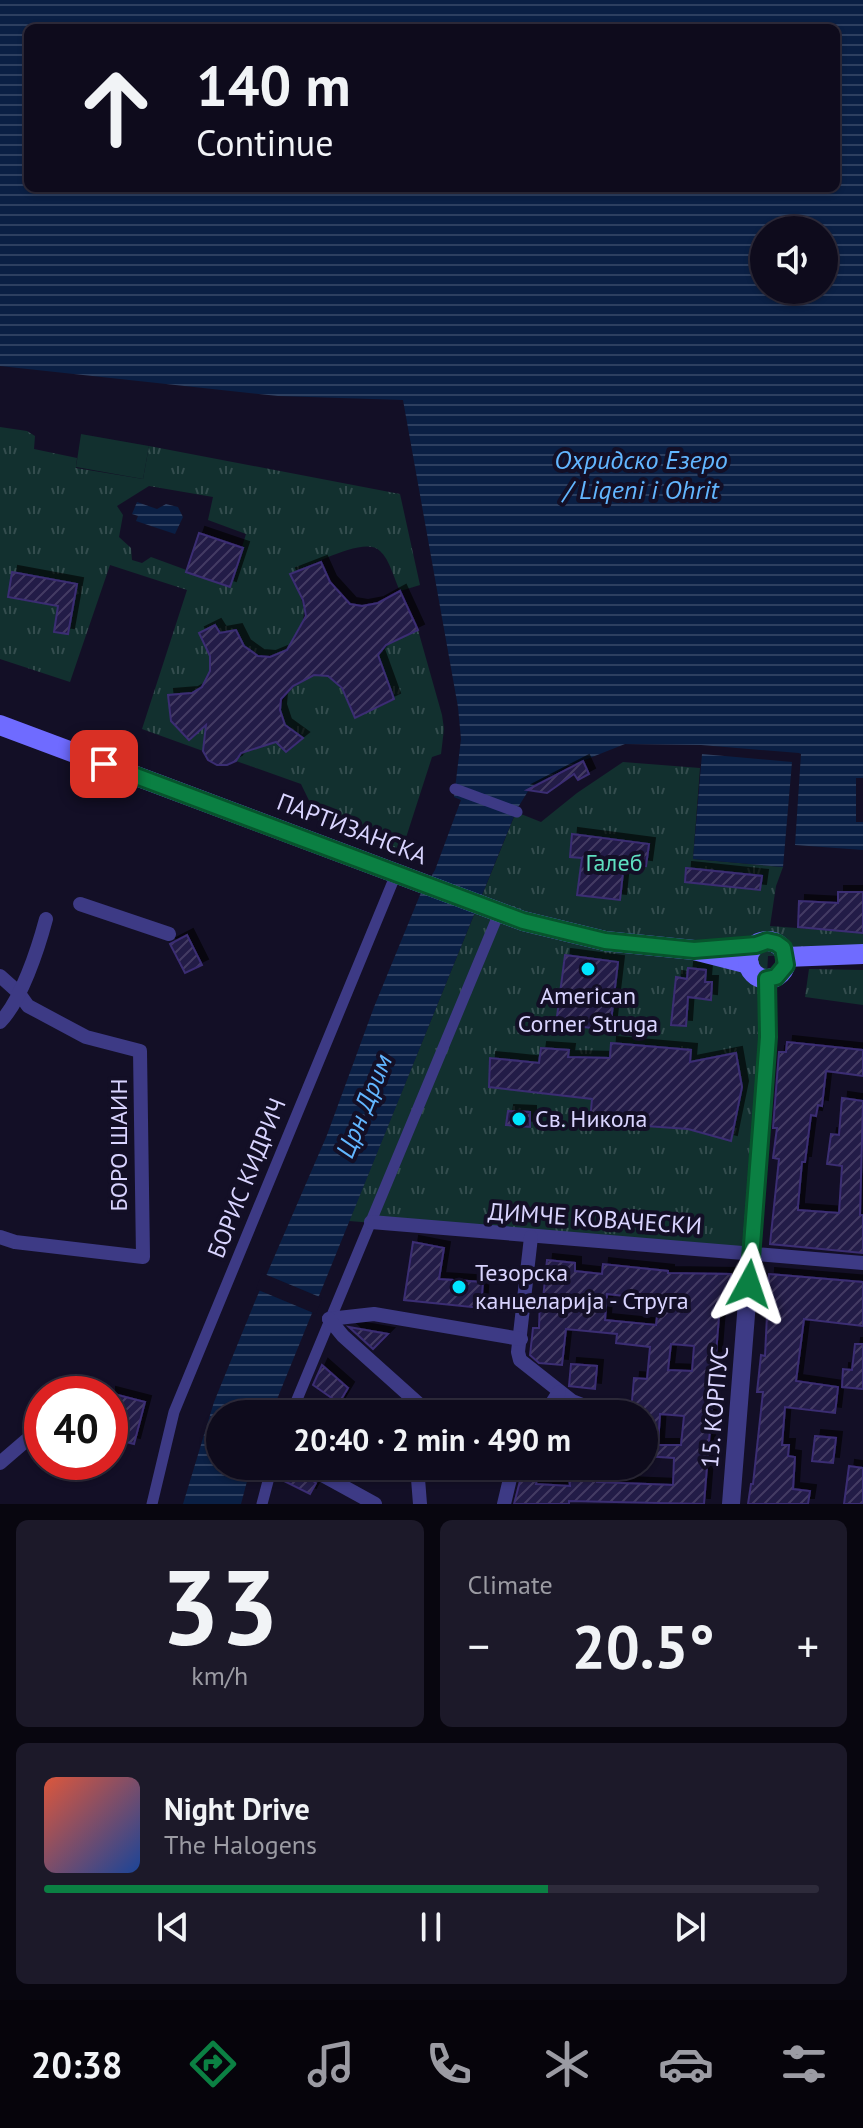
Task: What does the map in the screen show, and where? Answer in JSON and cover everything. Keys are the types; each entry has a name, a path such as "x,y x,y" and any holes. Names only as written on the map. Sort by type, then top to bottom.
{"main road":[{"name":"ПАРТИЗАНСКА","path":"0,725 499,913 605,941 752,954"},
{"path":"767,941 783,948 786,957 782,972 767,979 752,971 752,954 767,941"},
{"path":"786,957 863,954"}],"street":[{"path":"455,789 517,812"},
{"name":"БОРИС КИДРИЧ","path":"152,1504 174,1412 401,876"},
{"path":"80,904 169,934"},
{"path":"297,1400 499,913"},
{"path":"0,1022 8,1014 38,950 46,919"},
{"name":"БОРО ШАИН","path":"0,976 28,1006 86,1037 140,1051 143,1257 15,1242 0,1237"},
{"name":"15. КОРПУС","path":"731,1504 768,1037 767,979"},
{"name":"ДИМЧЕ КОВАЧЕСКИ","path":"371,1222 863,1263"},
{"path":"531,1237 518,1352 520,1360 559,1392 574,1400"},
{"path":"329,1319 374,1314 521,1339"},
{"path":"329,1319 343,1336 414,1400"},
{"path":"554,1400 559,1392"},
{"path":"0,1463 24,1442"},
{"path":"262,1504 268,1480"},
{"path":"331,1480 375,1504"},
{"path":"418,1480 420,1504"},
{"path":"504,1504 510,1480"}],"green space":[{"path":"0,427 27,431 35,436 34,449 77,458 76,468 143,479 149,446 400,494 420,585 400,591 380,551 373,547 350,549 290,574 304,613 300,628 287,650 270,655 257,654 246,646 236,631 220,633 215,626 199,633 210,656 210,671 202,687 192,693 171,721 188,740 203,728 220,724 203,751 142,729 187,590 110,565 70,682 0,659","holes":["149,486 213,497 208,520 246,534 230,586 151,557 142,563 132,560 131,548 119,537 123,515 117,506","13,573 77,584 68,634 54,632 58,606 8,597"]},
{"path":"81,434 149,446 143,479 76,467"},
{"path":"418,630 444,729 441,754 432,757 402,850 319,821 301,784 236,761 241,752 276,742 286,751 302,738 283,721 282,703 293,686 309,676 318,674 333,679 345,694 355,718 394,700 378,655 386,645"},
{"name":"Галеб","path":"623,762 700,768 693,859 783,867 776,886 770,926 863,933 863,954 768,956 752,1253 349,1221 516,812 541,822"},
{"path":"809,969 863,970 863,1005 805,997"}],"water":[{"name":"Охридско Езеро / Liqeni i Ohrit","path":"0,0 863,0 863,850 795,845 799,753 701,745 625,744 567,767 530,788 517,809 277,1400 215,1400 327,1135 374,1007 420,895 435,870 461,800 454,797 461,739 458,707 403,400 278,396 0,366"},
{"path":"137,502 157,509 166,504 178,507 183,517 175,534 136,521 138,516 132,514"},
{"path":"702,754 792,762 783,867 693,859"},
{"name":"Охридско Езеро / Liqeni i Ohrit","path":"206,1428 206,1480 247,1480 241,1504 183,1504"}],"pier":[{"path":"856,778 863,778 863,822 856,822"},
{"path":"262,1273 322,1298 316,1314 256,1289"}],"building":[{"path":"199,533 243,548 230,587 186,572"},
{"path":"321,562 330,582 350,604 362,606 378,603 400,591 418,630 386,645 378,655 394,699 355,718 342,688 328,676 314,675 293,686 281,699 280,710 285,725 303,738 286,752 276,742 241,753 236,761 227,765 217,765 208,760 203,751 206,725 189,740 171,721 168,695 192,693 202,687 210,671 210,656 199,633 215,625 220,633 236,630 244,646 258,656 270,657 287,650 306,616 303,600 290,574"},
{"path":"12,572 77,584 68,634 54,632 58,606 8,597"},
{"path":"583,761 589,774 578,780 574,774 547,793 527,790"},
{"path":"572,834 649,844 646,866 624,863 620,900 577,895 582,858 570,857"},
{"path":"686,868 762,876 760,890 685,882"},
{"path":"838,892 863,892 863,933 798,927 799,901 838,903"},
{"path":"187,935 202,965 185,973 170,944"},
{"path":"565,955 618,962 610,1030 556,1024"},
{"path":"688,968 706,970 705,982 712,982 711,1000 688,997 686,1026 671,1025 676,977 687,979"},
{"path":"787,1042 863,1050 863,1076 826,1071 822,1106 818,1105 816,1116 811,1115 805,1162 802,1162 798,1210 839,1213 842,1166 827,1164 831,1134 839,1135 842,1098 863,1101 860,1215 863,1215 863,1253 770,1244 779,1159 773,1158 777,1128 773,1128 779,1052 786,1052"},
{"path":"611,1043 691,1050 690,1062 736,1053 742,1087 731,1141 688,1129 590,1122 592,1099 489,1087 490,1058 539,1063 541,1048 569,1050 568,1057 610,1058"},
{"name":"Св. Никола","path":"508,1111 530,1112 530,1127 506,1125"},
{"path":"413,1242 444,1248 439,1279 483,1282 481,1308 404,1300"},
{"path":"547,1260 575,1263 575,1271 602,1274 603,1264 668,1273 731,1274 730,1305 720,1304 704,1504 569,1501 569,1504 514,1504 520,1480 570,1486 569,1480 673,1485 674,1458 658,1457 658,1445 658,1400 632,1400 634,1378 647,1379 650,1347 616,1343 617,1334 566,1329 562,1365 539,1363 530,1355 533,1328 539,1328 540,1299 543,1299","holes":["607,1294 659,1300 656,1325 605,1320","671,1344 694,1346 692,1371 668,1370","660,1414 684,1416 681,1445 658,1445"]},
{"path":"769,1274 863,1282 863,1326 804,1319 796,1381 838,1387 835,1413 785,1407 782,1445 789,1445 788,1456 795,1457 793,1489 810,1491 808,1504 748,1504 763,1392 757,1392 761,1355 765,1356"},
{"path":"349,1327 388,1334 373,1349"},
{"path":"855,1344 863,1344 863,1389 842,1387 843,1369 852,1370"},
{"path":"571,1364 597,1366 595,1389 569,1386"},
{"path":"322,1365 348,1388 341,1400 335,1400 313,1385"},
{"path":"128,1398 145,1402 134,1444 128,1442"},
{"path":"815,1436 836,1438 833,1463 812,1461"},
{"path":"849,1466 863,1468 863,1504 844,1504"},
{"path":"282,1480 311,1480 316,1483 310,1494"}],"place":[{"name":"American Corner Struga","path":"588,969"},
{"name":"Св. Никола","path":"519,1119"},
{"name":"Тезорска канцеларија - Струга","path":"459,1287"}],"route":[{"path":"104,764 523,921 605,941 694,950 756,945 767,941 783,948 786,965 776,977 767,979 768,1037 749,1284"}],"water label":[{"name":"Црн Дрим","path":"364,1106"}]}
